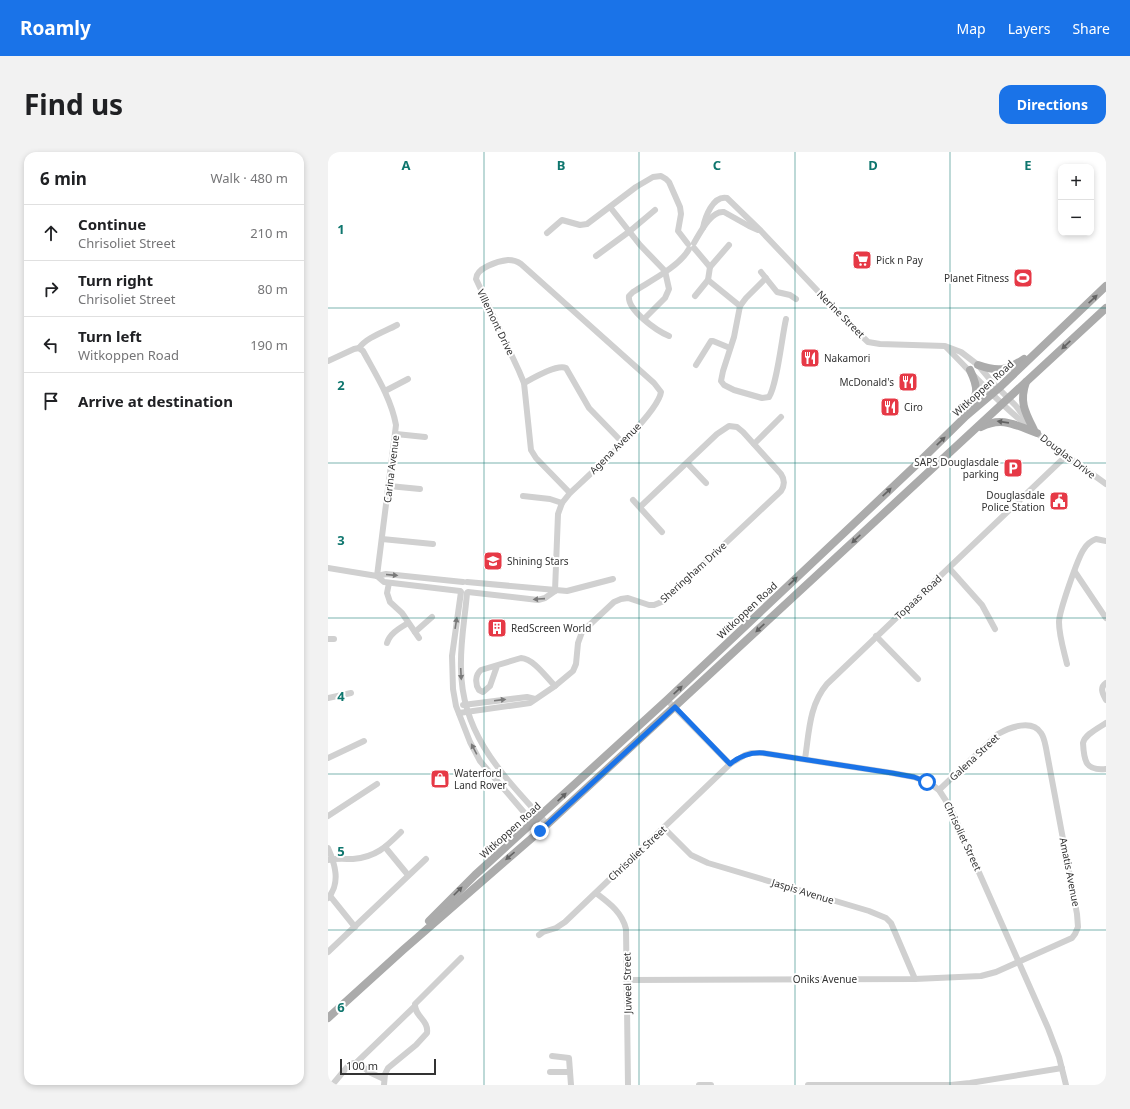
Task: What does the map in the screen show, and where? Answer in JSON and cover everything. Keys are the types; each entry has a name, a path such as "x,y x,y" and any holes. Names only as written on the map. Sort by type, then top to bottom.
{"main road":[{"name":"Witkoppen Road","path":"403,950 475,875 667,700 966,416 996,391 1106,286"},
{"name":"Witkoppen Road","path":"328,1018 403,950 540,831 1106,308"},
{"path":"978,365 996,370 1005,369 1044,345"},
{"path":"966,416 975,399 977,389 970,370"},
{"path":"1026,381 1023,404 1024,411 1034,430"},
{"path":"970,433 990,422 1002,421 1034,430"}],"street":[{"path":"547,233 562,220 580,225 587,224 636,187 654,177 663,177 669,182 679,202 681,214 678,231 710,267"},
{"name":"Nerine Street","path":"715,202 720,198 727,198 761,231 868,342 880,344 944,346 961,352 978,365 996,391"},
{"path":"669,336 656,329 644,319 629,302 629,296 685,255 703,228 715,214 719,212 715,202"},
{"path":"703,228 709,212 715,202"},
{"path":"610,207 643,249 665,271 668,286 668,291 665,298 644,319"},
{"path":"596,256 655,210"},
{"name":"Nerine Street","path":"719,212 724,212 761,231"},
{"path":"694,296 708,280 710,267 729,245"},
{"name":"Villemont Drive","path":"570,493 542,464 531,450 524,383 476,279 478,273 508,260 516,261 526,268 660,389"},
{"path":"761,272 777,292 790,295 796,299"},
{"path":"766,278 749,294 740,306 734,337 723,371 722,383 734,390 762,398 769,397 772,390 786,319"},
{"path":"708,280 740,306"},
{"path":"328,362 359,348 369,339 397,325"},
{"path":"696,365 711,342 714,341 730,348"},
{"path":"944,346 996,391"},
{"name":"Carina Avenue","path":"359,348 363,352 384,391 394,414 396,425 377,576"},
{"path":"524,383 560,367 565,368 575,381 589,408 622,442"},
{"path":"384,391 408,379"},
{"name":"Agena Avenue","path":"555,591 558,514 562,502 634,431 660,397 660,389"},
{"name":"Douglas Drive","path":"996,391 1008,398 1020,410 1034,430"},
{"name":"Douglas Drive","path":"996,391 1002,404 1106,484"},
{"path":"754,444 781,417"},
{"name":"Sheringham Drive","path":"459,713 530,703 555,686 573,671 576,664 578,643 582,632 609,606 617,600 624,598 633,599 649,605 658,604 664,600 780,491 784,484 784,478 739,428 727,426 640,507"},
{"path":"396,434 426,437"},
{"name":"Topaas Road","path":"805,759 812,713 818,696 832,678 1067,455"},
{"path":"687,463 706,483"},
{"path":"389,486 420,489"},
{"path":"523,496 562,502"},
{"path":"633,500 662,532"},
{"path":"1068,664 1059,620 1081,554 1089,543 1098,538 1106,541"},
{"path":"382,539 432,544"},
{"path":"328,568 377,576 386,574 567,592 612,579"},
{"path":"949,568 982,605 995,630"},
{"path":"1075,572 1106,618"},
{"path":"377,576 384,582 389,583 538,600 545,598 555,591"},
{"path":"421,586 423,578"},
{"path":"465,582 460,585 464,592 461,670 462,687 468,712 476,735 490,758 547,824"},
{"path":"465,582 470,588 464,592 453,640 452,672 456,706 470,742 480,761 540,831"},
{"path":"389,583 387,593 388,599 402,613 417,635 432,617"},
{"path":"501,596 502,586"},
{"path":"387,643 392,634 408,622"},
{"path":"876,636 918,679"},
{"path":"453,640 462,640"},
{"path":"496,666 516,659 525,659 538,668 555,686"},
{"path":"1106,683 1102,686 1102,691 1106,700"},
{"path":"328,698 351,692"},
{"path":"456,706 527,697 535,699"},
{"path":"667,700 730,764"},
{"path":"1106,723 1090,734 1083,743 1087,762 1090,767 1106,769"},
{"name":"Galena Street","path":"938,790 992,738 1010,728 1034,726 1042,733 1046,748"},
{"path":"328,758 364,741"},
{"name":"Amatis Avenue","path":"1019,962 1071,939 1078,927 1077,914 1046,748"},
{"name":"Chrisoliet Street","path":"539,935 543,932 559,927 730,764 740,757 751,753 763,753 914,777 927,782 938,790 950,807 1048,1028 1062,1068 1066,1085"},
{"path":"328,816 377,784"},
{"name":"Jaspis Avenue","path":"664,828 691,855 708,863 869,911 886,918 893,927 916,979"},
{"path":"330,860 367,857 385,847 401,832"},
{"path":"385,847 408,875"},
{"path":"328,848 330,860 336,877 335,887 329,897 355,926"},
{"path":"328,952 426,859"},
{"name":"Juweel Street","path":"596,893 617,911 625,926 628,1085"},
{"path":"333,1084 348,1066 356,1063 414,1007 418,1000 461,958"},
{"name":"Oniks Avenue","path":"627,980 916,979 981,976 996,972 1019,962"},
{"path":"356,1063 384,1082 385,1074 388,1068 416,1045 424,1036 427,1029 425,1021 416,1012 414,1007"},
{"path":"552,1056 569,1058 571,1085"},
{"path":"808,1085 951,1085 1062,1068"},
{"path":"550,1072 570,1072"},
{"path":"699,1085 711,1085"}],"place":[{"name":"Pick n Pay","path":"862,260"},
{"name":"Planet Fitness","path":"1023,278"},
{"name":"Nakamori","path":"810,358"},
{"name":"McDonald's","path":"908,382"},
{"name":"Ciro","path":"890,407"},
{"name":"SAPS Douglasdale parking","path":"1013,468"},
{"name":"Douglasdale Police Station","path":"1059,501"},
{"name":"Shining Stars","path":"493,561"},
{"name":"RedScreen World","path":"497,628"},
{"name":"Waterford Land Rover","path":"440,779"}],"route":[{"path":"540,831 675,707 730,764 740,757 751,753 763,753 892,773 914,777 927,782"}]}
